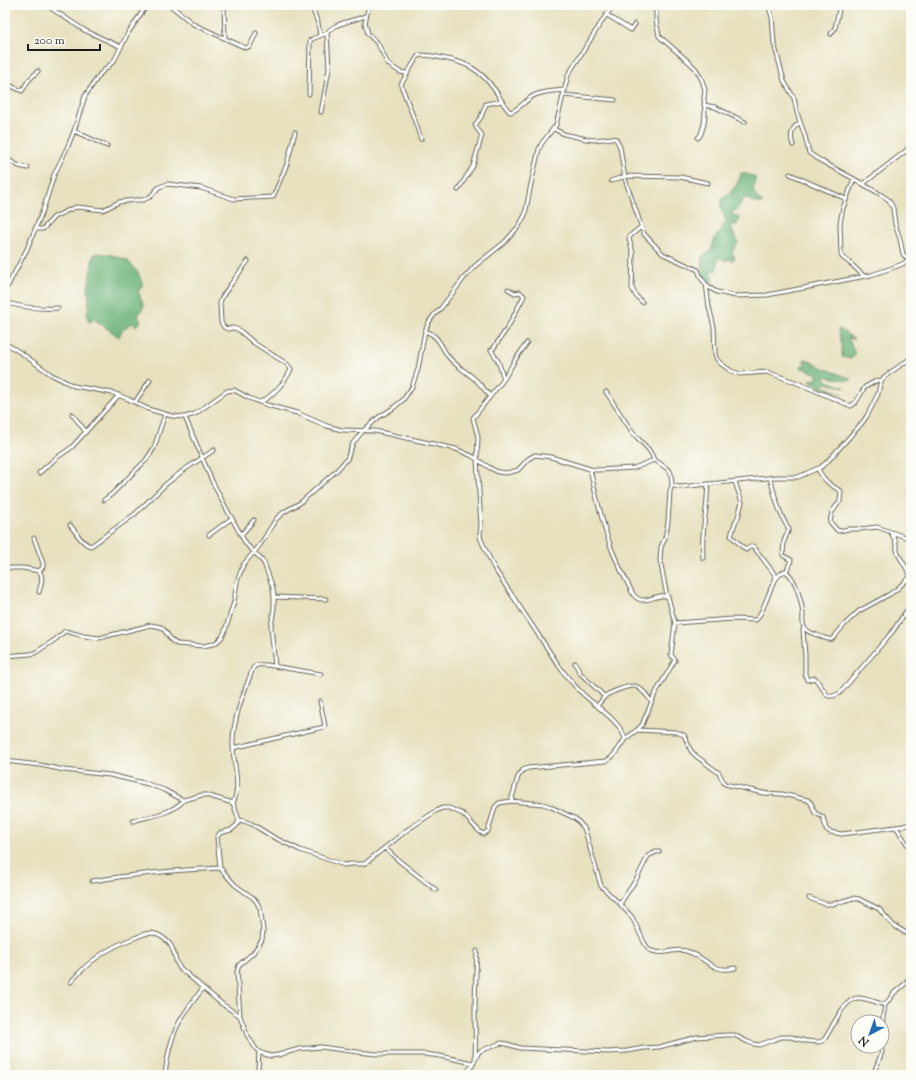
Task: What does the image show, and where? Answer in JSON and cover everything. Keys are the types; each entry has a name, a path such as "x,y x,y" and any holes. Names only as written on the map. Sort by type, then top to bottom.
{"street":[{"path":"46,5 84,30 121,47"},
{"path":"5,291 27,249 45,204 54,174 74,131 85,96 100,74 114,61 128,33 148,5"},
{"path":"170,5 193,24 246,48 250,46 256,33"},
{"path":"224,5 225,38"},
{"path":"311,5 318,24 320,35"},
{"path":"369,5 364,23 368,34 378,44 388,64 400,72 408,72"},
{"path":"5,656 35,653 65,631 99,638 151,625 161,627 166,631 172,641 177,644 203,646 213,644 222,637 225,632 234,602 237,582 241,569 260,545 276,519 284,512 300,503 337,470 346,459 353,443 363,431 379,417 403,400 412,387 418,369 425,331 429,322 476,265 505,242 519,226 525,215 539,150 542,143 556,125 568,75 614,5"},
{"path":"656,5 659,36 696,69 705,90 704,124 698,138"},
{"path":"554,129 564,134 586,140 616,139 620,147 624,176 644,234 663,254 698,270 701,278 708,287 717,292 736,296 767,295 880,273 910,262 903,254 901,249 900,239 895,224 894,211 890,202 880,194 809,153 794,98 784,81 774,43 772,17 768,5"},
{"path":"831,34 835,28 840,5"},
{"path":"607,15 631,30 635,24"},
{"path":"309,94 310,41 327,33 331,28 365,16"},
{"path":"321,112 329,69 327,33"},
{"path":"421,139 402,85 402,82 408,75 408,72 420,55 458,61 465,64 481,74 490,83 508,111 512,112 534,95 565,90"},
{"path":"5,83 22,90 28,81 38,71"},
{"path":"564,95 615,100"},
{"path":"458,190 473,166 482,136 476,125 486,104 502,101"},
{"path":"704,106 715,108 745,122"},
{"path":"793,146 791,137 792,131 796,125 800,124"},
{"path":"74,131 107,146"},
{"path":"35,229 43,229 54,217 73,208 78,207 103,210 119,202 143,200 150,196 159,187 168,184 201,188 234,199 273,198 287,164 295,132"},
{"path":"863,184 907,150 911,142"},
{"path":"5,158 19,166 28,168"},
{"path":"790,174 846,199"},
{"path":"611,181 624,176 680,177 708,183"},
{"path":"854,179 843,208 840,223 841,254 842,257 864,276"},
{"path":"641,227 630,236 629,240 633,253 632,288 636,296 642,302"},
{"path":"248,261 222,297 220,303 221,322 225,328 233,328 238,330 292,369 288,376 269,398 260,402"},
{"path":"706,284 709,307 714,327 714,354 720,363 731,371 740,374 767,372 795,382 851,406 856,402 865,387 876,381 882,380"},
{"path":"504,379 498,361 491,350 508,328 524,299 524,296 520,292 515,293 508,289"},
{"path":"5,302 31,308 58,308"},
{"path":"425,331 436,337 456,365 478,382 490,396"},
{"path":"5,343 21,352 52,375 74,386 119,395 148,409 172,416 185,417 196,414 230,389 249,398 297,413 327,426 342,430 376,431 456,449 468,454 498,472 505,473 518,470 528,459 536,456 551,457 590,470 634,468 654,460"},
{"path":"527,343 504,379 473,418 478,437 477,459 481,526 480,537 494,568 567,678 585,696 610,717 618,726 625,739"},
{"path":"672,485 680,487 770,478 798,477 821,466 827,462 867,416 878,394 884,377 911,358"},
{"path":"135,402 150,380"},
{"path":"511,801 518,777 523,770 528,768 606,761 612,758 625,739 642,725 651,701 675,660 671,655 675,623 660,560 661,547 665,538 668,522 670,491 672,485 671,474 670,471 654,460 649,450 633,433 606,392"},
{"path":"39,473 72,447 119,395"},
{"path":"72,414 86,432"},
{"path":"104,500 146,460 154,448 165,414"},
{"path":"185,417 212,481 246,544 264,563 271,581 274,597 271,627 275,666"},
{"path":"70,525 84,543 91,546 134,514 166,484 202,457 214,450"},
{"path":"821,466 818,469 822,477 831,486 841,491 840,501 832,512 830,522 838,531 849,528 860,529 877,527 911,539"},
{"path":"590,470 594,490 612,550 633,594 644,601 659,596 668,597"},
{"path":"770,478 783,519 789,530 784,541 783,555 791,560 787,570 782,573 775,582"},
{"path":"675,623 733,619 756,620 761,614 775,582 776,576 753,546 746,550 731,536 742,502 735,482"},
{"path":"703,558 703,530 708,484"},
{"path":"209,535 232,518"},
{"path":"241,535 254,520"},
{"path":"804,627 807,632 825,639 832,639 859,611 894,591 911,576 898,554 896,540 891,532"},
{"path":"34,538 43,565 41,570 38,571"},
{"path":"5,568 23,568 38,571 41,574 42,579 39,592"},
{"path":"786,571 791,576 802,605 805,674 807,680 815,678 828,696 833,696 840,692 893,631 911,604"},
{"path":"274,597 326,599"},
{"path":"575,663 580,672 605,697"},
{"path":"321,674 258,664 253,668 239,707 232,741 237,784 237,793 233,803 239,820 234,828 220,833 217,837 220,868 235,885 256,901 260,908 262,930 262,940 253,953 239,965 237,972 240,1016 247,1035 259,1052 271,1056 299,1049 321,1047 377,1054 433,1055 473,1063"},
{"path":"598,706 605,697 621,689 634,686 645,693 651,701"},
{"path":"233,748 324,727 320,701"},
{"path":"637,730 676,732 684,735 693,753 719,773 725,784 763,793 782,794 808,800 811,803 815,813 823,817 826,829 830,832 842,834 911,824"},
{"path":"5,761 40,765 64,770 110,774 148,784 184,800"},
{"path":"133,821 173,809 184,800 202,795 233,803"},
{"path":"239,820 252,824 272,837 300,850 341,865 364,864 407,830 442,808 449,808 463,814 480,832 484,834 488,830 495,808 499,803 511,801 543,804 576,820 584,828 601,886 632,917 649,950 661,953 668,953 678,950 685,951 694,954 704,962 716,968 724,970 735,968"},
{"path":"896,827 911,850"},
{"path":"385,848 436,890"},
{"path":"620,904 637,878 648,856 659,852"},
{"path":"92,881 126,875 220,868"},
{"path":"809,898 826,904 833,904 853,898 859,899 879,909 893,925 911,936"},
{"path":"70,982 87,965 113,947 150,933 157,935 170,944 176,963 179,967 222,1004 240,1016"},
{"path":"475,1058 477,951"},
{"path":"884,1014 885,1005 894,993 905,984 911,975"},
{"path":"164,1075 169,1051 177,1027 203,988"},
{"path":"462,1075 469,1070 480,1051 503,1043 520,1048 608,1052 659,1047 697,1037 726,1035 734,1035 748,1042 759,1045 781,1037 791,1037 806,1041 819,1042 824,1040 842,1009 852,1000 862,998 885,1005"},
{"path":"259,1052 258,1073 262,1075"},
{"path":"873,1075 881,1054"},
{"path":"469,1070 470,1075"}],"green space":[{"path":"741,173 755,177 753,189 755,195 763,203 755,203 747,198 742,200 738,208 732,212 733,215 740,218 737,225 733,225 731,229 738,242 732,252 735,258 732,260 728,259 726,261 722,259 720,255 716,270 711,271 713,279 711,286 704,277 702,257 711,251 715,238 726,222 721,210 722,199 734,188 739,181"},
{"path":"96,253 112,255 127,260 138,273 142,282 142,286 138,291 144,306 138,316 141,322 136,326 132,323 127,326 119,337 94,319 90,322 88,321 88,288 93,257"},
{"path":"840,329 854,339 853,340 848,337 855,354 851,359 842,357 842,345 838,330"},
{"path":"805,359 852,379 850,381 824,376 829,382 845,387 825,383 822,385 844,395 821,388 810,380 817,379 817,374 801,368 802,365 807,364 803,361"}]}
